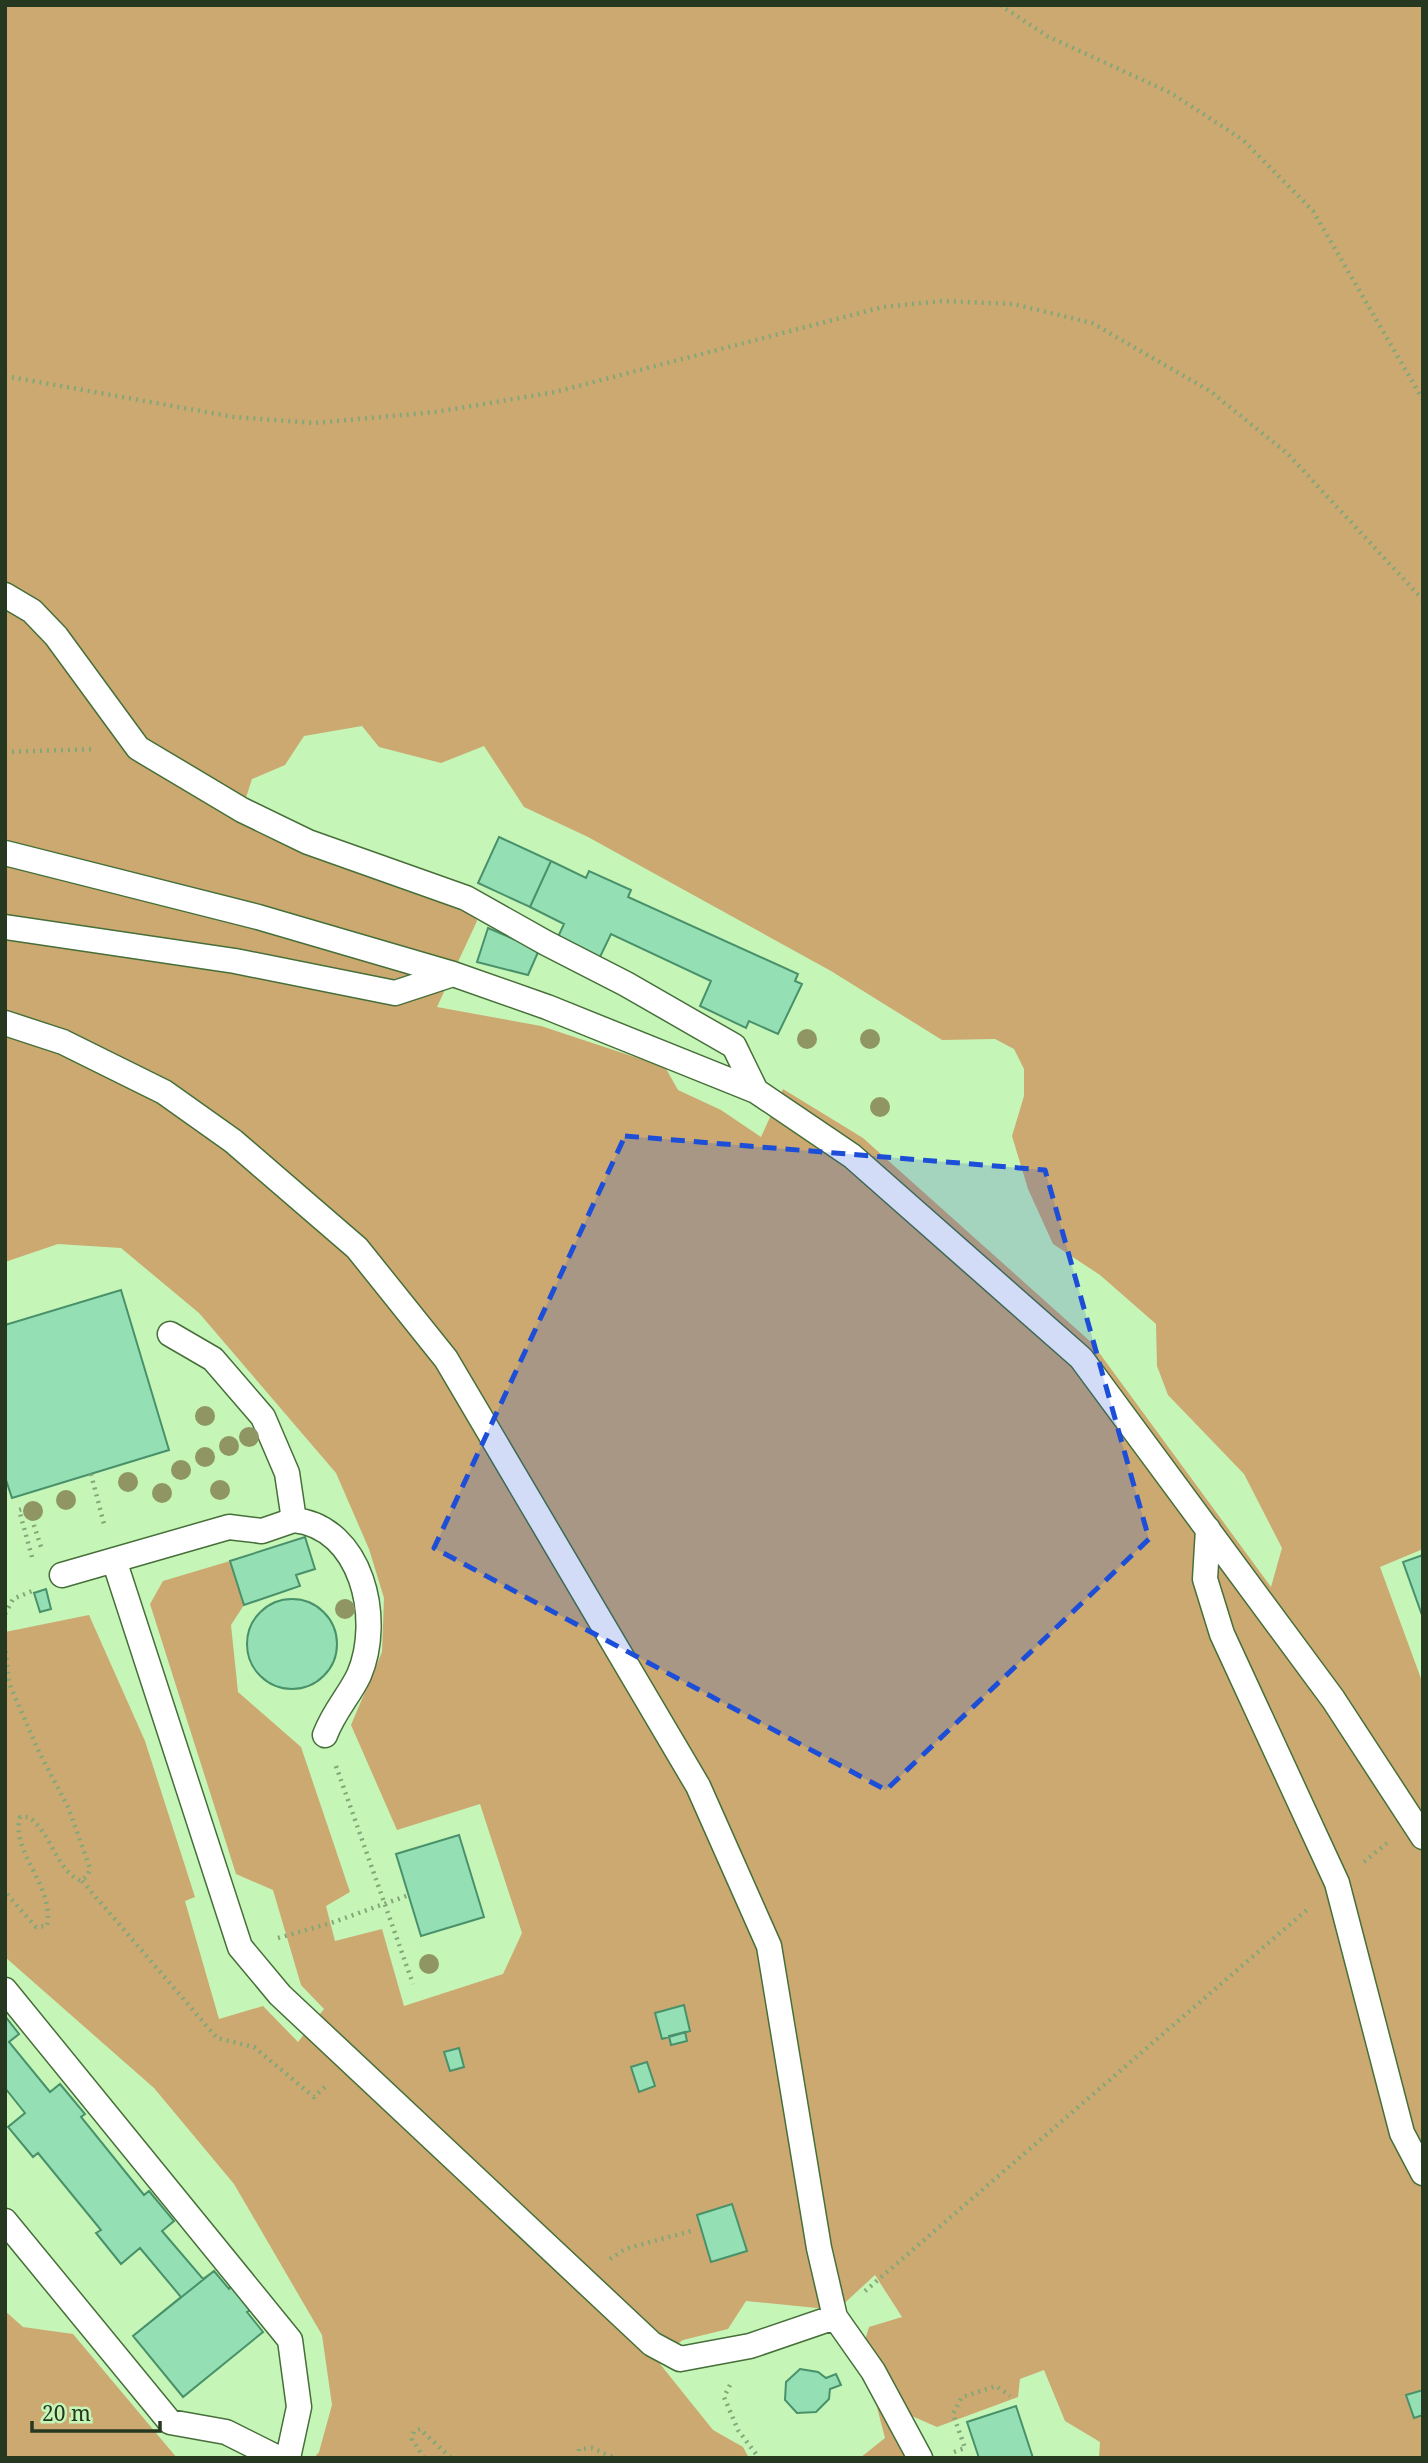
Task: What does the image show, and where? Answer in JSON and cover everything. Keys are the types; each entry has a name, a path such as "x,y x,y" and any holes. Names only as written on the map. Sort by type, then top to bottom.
{"lane":[{"path":"5,595 32,611 56,636 138,748 242,810 307,842 466,898 626,984 734,1046 756,1091"},
{"path":"5,853 245,913 453,974 560,1012 756,1091 852,1156 1081,1358 1334,1699 1423,1837"},
{"path":"5,927 235,961 395,993 453,974"},
{"path":"5,1023 63,1042 164,1092 233,1141 357,1248 446,1359 698,1786 769,1946 819,2248 835,2317 873,2371 920,2458"},
{"path":"170,1334 213,1359 263,1417 287,1473 294,1520"},
{"path":"62,1575 229,1527 262,1531 294,1520 314,1522 349,1552 366,1588 368,1637 359,1675 334,1712 325,1735"},
{"path":"1208,1529 1205,1579 1222,1634 1337,1883 1402,2133 1423,2173"},
{"path":"114,1560 240,1947 280,1995 652,2344 680,2359 750,2347 835,2317"},
{"path":"5,1990 290,2340 299,2407 288,2458"},
{"path":"5,2221 170,2422 226,2432 278,2458"}],"path":[{"path":"1000,5 1047,37 1171,93 1243,140 1313,211 1423,400"},
{"path":"5,376 234,417 314,423 436,412 555,392 883,307 943,301 1013,304 1092,323 1210,391 1288,454 1423,600"},
{"path":"5,752 138,748"},
{"path":"91,1474 97,1497"},
{"path":"29,1507 19,1510 33,1562"},
{"path":"5,1614 13,1599 40,1587"},
{"path":"5,1644 9,1683 38,1752 68,1807 90,1868 88,1875 81,1881"},
{"path":"325,1735 387,1903 413,1984"},
{"path":"5,1892 36,1927 47,1926 50,1913 45,1892 24,1849 18,1826 20,1817 29,1817 40,1825 70,1877 81,1881 217,2038 254,2047 314,2097 351,2064"},
{"path":"1357,1867 1394,1837"},
{"path":"287,1935 409,1895"},
{"path":"835,2317 1318,1900"},
{"path":"603,2264 625,2249 691,2231"},
{"path":"750,2347 724,2397 738,2430 759,2458"},
{"path":"952,2453 965,2448 953,2414 962,2397 996,2386 1010,2396"},
{"path":"424,2458 412,2439 414,2431 420,2429 451,2458"},
{"path":"578,2458 579,2449 592,2448 614,2458"}],"highlighted area":[{"path":"625,1136 1045,1170 1149,1539 886,1790 434,1548"}],"shaded area":[{"path":"5,5 1423,5 1423,1549 1380,1567 1423,1684 1423,2458 1099,2458 1100,2442 1065,2421 1044,2370 1020,2379 1018,2397 937,2427 905,2413 915,2458 860,2458 885,2438 862,2350 869,2327 902,2317 875,2275 837,2310 746,2301 728,2329 683,2340 656,2359 713,2430 743,2447 749,2458 314,2458 319,2452 332,2405 322,2335 234,2184 154,2088 5,1957 5,1632 89,1615 145,1741 195,1897 185,1901 219,2019 263,2006 298,2042 324,2009 301,1985 273,1890 236,1874 150,1604 163,1581 230,1561 244,1605 231,1625 238,1692 301,1747 350,1892 326,1906 335,1941 382,1929 404,2006 503,1974 522,1933 480,1804 397,1830 351,1725 382,1652 384,1598 369,1549 336,1473 199,1313 121,1248 58,1244 5,1262","holes":["362,726 379,747 441,763 484,746 524,807 588,837 831,971 942,1040 995,1039 1014,1049 1024,1069 1024,1096 1012,1136 1028,1189 1053,1244 1100,1275 1156,1324 1157,1366 1168,1395 1244,1474 1282,1548 1271,1587 1092,1343 863,1138 783,1089 761,1137 721,1110 678,1090 665,1067 541,1026 437,1007 477,921 466,898 242,810 252,779 285,765 304,736"]},
{"path":"5,2311 23,2327 73,2334 177,2458 5,2458"}],"building":[{"path":"499,837 551,861 530,907 478,883"},
{"path":"551,861 586,878 589,871 631,890 628,897 798,974 795,981 802,984 778,1034 749,1021 746,1028 700,1006 711,981 611,934 599,959 557,939 564,924 530,907"},
{"path":"488,928 539,950 528,975 477,962"},
{"path":"121,1290 169,1450 12,1498 5,1477 5,1325"},
{"path":"305,1537 315,1569 296,1575 300,1586 244,1605 230,1561"},
{"path":"1423,1555 1423,1618 1403,1562"},
{"path":"46,1589 51,1609 40,1612 34,1593"},
{"path":"292,1599 309,1602 324,1612 334,1627 337,1644 334,1661 324,1676 309,1686 292,1689 275,1686 260,1676 250,1661 247,1644 250,1627 260,1612 275,1602"},
{"path":"459,1835 484,1917 421,1936 396,1854"},
{"path":"684,2005 690,2031 662,2039 655,2013"},
{"path":"5,2016 19,2034 9,2042 50,2092 60,2084 85,2114 81,2117 144,2195 149,2191 174,2221 162,2231 203,2279 214,2271 229,2289 232,2285 252,2309 247,2312 263,2332 183,2397 133,2336 181,2297 140,2248 121,2264 96,2233 101,2230 38,2153 33,2157 8,2127 25,2113 5,2088"},
{"path":"685,2032 687,2041 671,2045 669,2036"},
{"path":"459,2048 464,2067 450,2071 444,2052"},
{"path":"647,2062 655,2086 639,2092 631,2067"},
{"path":"732,2204 747,2251 711,2262 697,2215"},
{"path":"214,2271 229,2289 232,2285 252,2309 247,2312 263,2332 183,2397 133,2336"},
{"path":"800,2369 818,2372 826,2378 836,2374 841,2385 830,2389 829,2399 816,2412 797,2413 785,2400 786,2382"},
{"path":"1423,2390 1423,2415 1414,2418 1406,2395"},
{"path":"1016,2406 1033,2458 979,2458 967,2422"}]}
